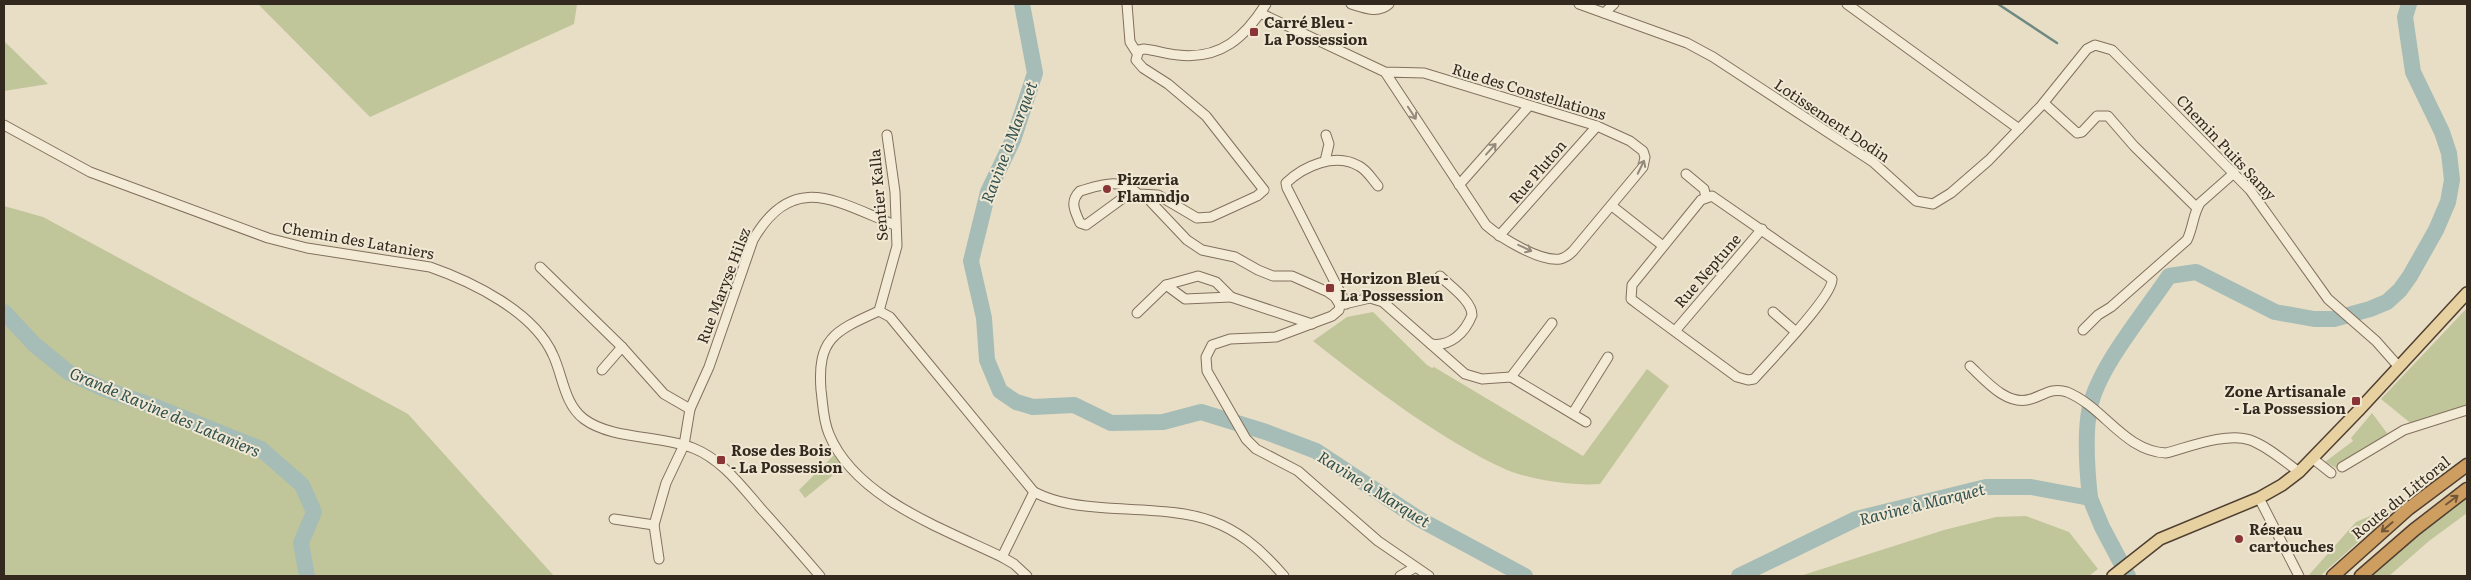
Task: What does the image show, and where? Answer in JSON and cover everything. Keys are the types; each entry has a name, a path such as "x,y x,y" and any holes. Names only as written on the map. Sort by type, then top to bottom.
{"highway":[{"name":"Route du Littoral","path":"2333,576 2408,509 2467,465"},
{"path":"2361,576 2414,530 2467,489"}],"main road":[{"path":"2113,576 2147,547 2160,539 2259,498 2282,485 2299,472 2467,293"}],"street":[{"path":"1127,4 1130,42 1137,53 1138,64 1168,84 1206,116 1264,190 1257,196 1211,217 1198,218 1158,195 1138,194 1123,198 1086,225 1080,223 1073,206 1074,200 1080,191 1104,184 1116,183 1128,186 1138,194"},
{"path":"1137,53 1144,49 1190,56 1225,47 1248,31 1266,4"},
{"path":"1351,4 1377,10 1389,4"},
{"name":"Lotissement Dodin","path":"1579,4 1687,43 1713,57 1873,162 1916,201 1925,204 1933,204 1951,193 2019,129"},
{"path":"1604,14 1614,4"},
{"path":"1846,4 2019,129"},
{"name":"Rue des Constellations","path":"1260,13 1385,72 1424,74 1528,107 1597,126 1630,142 1643,151 1645,157 1643,167 1573,251 1560,259 1546,258 1499,236 1486,225 1385,72"},
{"name":"Chemin Puits Samy","path":"2019,129 2044,103 2087,50 2095,45 2112,50 2134,70 2255,196 2328,299 2376,340 2399,367"},
{"path":"2044,103 2077,133 2082,132 2097,116 2108,116 2134,146 2197,208"},
{"path":"1458,185 1528,107"},
{"name":"Chemin des Lataniers","path":"4,125 90,172 268,238 307,248 430,267 449,273 530,321 544,338 553,355 568,399 575,412 585,420 620,433 684,445 711,458 732,476 820,576"},
{"name":"Rue Pluton","path":"1499,236 1597,126"},
{"name":"Sentier Kalla","path":"879,311 897,246 895,192 887,135"},
{"path":"1325,160 1329,144 1326,135"},
{"path":"1343,304 1286,188 1286,183 1292,177 1325,160 1351,162 1360,166 1378,186"},
{"path":"2082,330 2098,314 2111,307 2186,240 2193,228 2197,208 2234,173"},
{"path":"1686,174 1704,189 1706,197"},
{"name":"Rue Maryse Hilsz","path":"684,445 690,409 709,366 753,240 760,228 779,208 797,197 818,196 895,225"},
{"path":"1152,196 1152,202 1158,212 1195,246 1209,252 1241,259 1266,274 1292,276 1328,292 1343,304"},
{"path":"1712,196 1718,199 1762,230 1832,279 1830,290 1796,332 1754,379 1748,380 1737,376 1631,299 1630,292 1632,286 1663,246 1706,197 1712,196"},
{"path":"1612,206 1663,246"},
{"name":"Rue Neptune","path":"1675,331 1762,230"},
{"path":"540,267 622,347 664,394 690,409"},
{"path":"1430,344 1442,346 1449,343 1472,315 1472,310 1467,303 1440,276"},
{"path":"1137,313 1166,285 1191,277 1208,278 1216,282 1231,297"},
{"path":"1166,285 1184,299 1231,297 1312,324"},
{"path":"1429,576 1414,568 1378,541 1298,471 1256,449 1246,439 1208,371 1206,358 1212,345 1230,339 1276,337 1312,324 1335,313 1343,304 1370,298 1383,302 1465,374 1473,378 1511,377 1586,422"},
{"path":"1027,576 1014,564 1002,557 914,515 884,496 856,473 837,450 824,418 819,367 823,351 830,339 839,331 879,311 890,317 1034,492 1062,503 1196,515 1220,523 1239,533 1265,554 1284,576"},
{"path":"1773,312 1796,332"},
{"path":"1511,377 1552,323"},
{"path":"602,370 622,347"},
{"path":"1573,413 1608,357"},
{"path":"1970,366 2000,393 2012,399 2031,399 2042,393 2055,390 2067,392 2096,409 2130,441 2155,452 2166,453 2228,437 2240,437 2252,440 2299,472"},
{"path":"2342,467 2404,430 2467,410"},
{"path":"659,559 654,525 666,483 684,445"},
{"path":"2312,458 2331,473"},
{"path":"1002,557 1034,492"},
{"path":"2259,498 2298,574"},
{"path":"614,519 654,525"},
{"path":"1400,576 1414,568"}],"green space":[{"path":"258,4 577,4 574,24 370,117"},
{"path":"4,41 48,84 4,91"},
{"path":"4,206 43,217 408,414 554,576 4,576"},
{"path":"2467,308 2467,407 2419,430 2381,399"},
{"path":"1373,312 1427,365 1432,368 1434,367 1583,456 1647,369 1669,386 1600,484 1565,483 1528,477 1507,470 1457,444 1382,394 1313,341 1347,317"},
{"path":"2372,413 2393,441 2340,470 2325,462 2353,441 2351,438"},
{"path":"834,455 843,467 805,498 799,490"},
{"path":"2467,496 2467,513 2429,541 2389,576 2369,576 2388,558"},
{"path":"2403,502 2320,576 2308,576 2356,522"},
{"path":"2026,516 2069,532 2098,569 2089,576 1800,576 1944,530 1996,517"}],"waterway":[{"name":"Ravine à Marquet","path":"1022,4 1035,73 1013,140 988,192 971,261 984,318 987,360 1000,391 1016,402 1033,407 1074,405 1111,423 1163,422 1201,412 1266,432 1316,451 1419,519 1525,576"},
{"path":"1998,4 2057,43"},
{"path":"2090,498 2087,464 2087,429 2090,407 2095,391 2113,357 2169,276 2196,272 2275,312 2314,319 2334,319 2387,302 2400,290 2410,276 2436,230 2448,202 2452,180 2449,153 2442,132 2413,72 2405,17 2409,4"},
{"name":"Grande Ravine des Lataniers","path":"4,312 35,345 68,372 104,389 156,407 261,449 302,485 314,512 301,543 307,576"},
{"name":"Ravine à Marquet","path":"1739,576 1856,519 1986,487 2031,487 2090,498 2102,527 2128,576"}],"place":[{"name":"Carré Bleu - La Possession","path":"1254,32"},
{"name":"Pizzeria Flamndjo","path":"1107,189"},
{"name":"Horizon Bleu - La Possession","path":"1330,288"},
{"name":"Zone Artisanale - La Possession","path":"2356,401"},
{"name":"Rose des Bois - La Possession","path":"721,460"},
{"name":"Réseau cartouches","path":"2239,539"}]}
